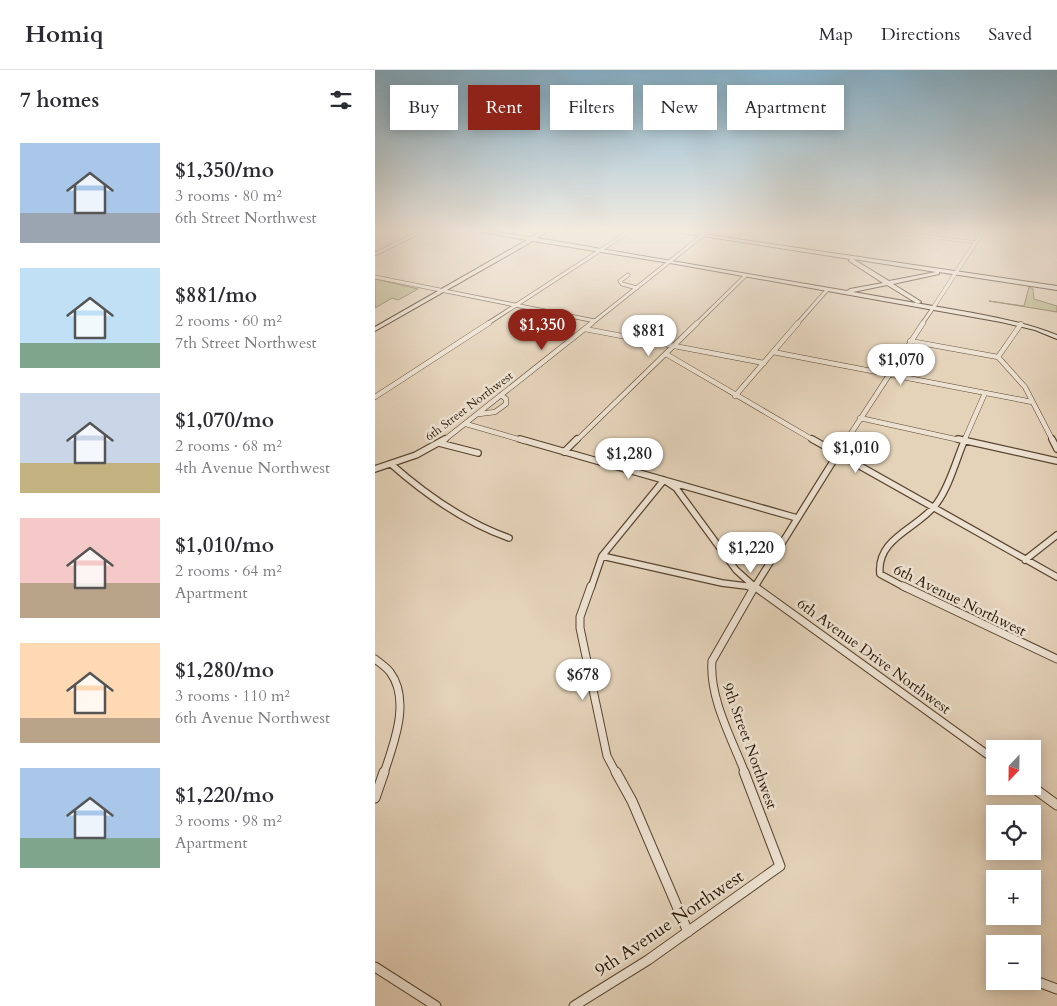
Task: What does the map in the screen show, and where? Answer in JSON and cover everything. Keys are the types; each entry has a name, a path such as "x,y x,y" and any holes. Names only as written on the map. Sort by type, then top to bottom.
{"main road":[{"path":"375,329 471,275"},
{"path":"738,275 1021,324 1057,337"},
{"path":"876,275 909,297 933,308"},
{"path":"827,290 855,290 924,275"},
{"path":"966,275 1057,288"}],"street":[{"path":"375,397 563,275"},
{"path":"628,275 620,281 622,284 637,288"},
{"name":"6th Street Northwest","path":"375,469 439,443 466,424 654,275"},
{"name":"9th Street Northwest","path":"781,866 718,702 711,672 715,653 860,418 954,275"},
{"path":"564,452 745,276"},
{"path":"375,277 441,292 595,321"},
{"path":"735,396 827,290"},
{"path":"999,357 1021,324"},
{"path":"585,329 764,363"},
{"path":"910,341 999,357 1019,379 1057,449"},
{"path":"773,352 1032,402"},
{"path":"666,354 735,396 1057,577"},
{"path":"933,507 985,393"},
{"path":"477,414 501,409 506,404 506,399 501,395"},
{"path":"860,418 1057,461"},
{"path":"466,424 797,518"},
{"path":"439,443 478,452"},
{"path":"391,464 427,494 484,528 509,538"},
{"path":"664,480 602,556 580,622 598,724 607,756 632,801 688,932"},
{"name":"6th Avenue Drive Northwest","path":"664,480 676,488 736,570 755,587 986,754"},
{"name":"6th Avenue Northwest","path":"933,507 890,543 879,563 881,574 1057,659"},
{"path":"1025,560 1057,535"},
{"path":"602,556 722,583 755,587"},
{"path":"375,660 387,668 397,682 400,697 397,724 375,798"},
{"path":"1041,793 1057,805"},
{"name":"9th Avenue Northwest","path":"574,1006 688,932 781,866"},
{"path":"375,967 436,1006"},
{"path":"1041,983 1057,989"}],"shaded area":[{"path":"375,279 418,289 398,300 392,298 375,308"},
{"path":"1029,287 1033,289 1034,299 1057,306 1057,312 989,301 1024,306"}]}
